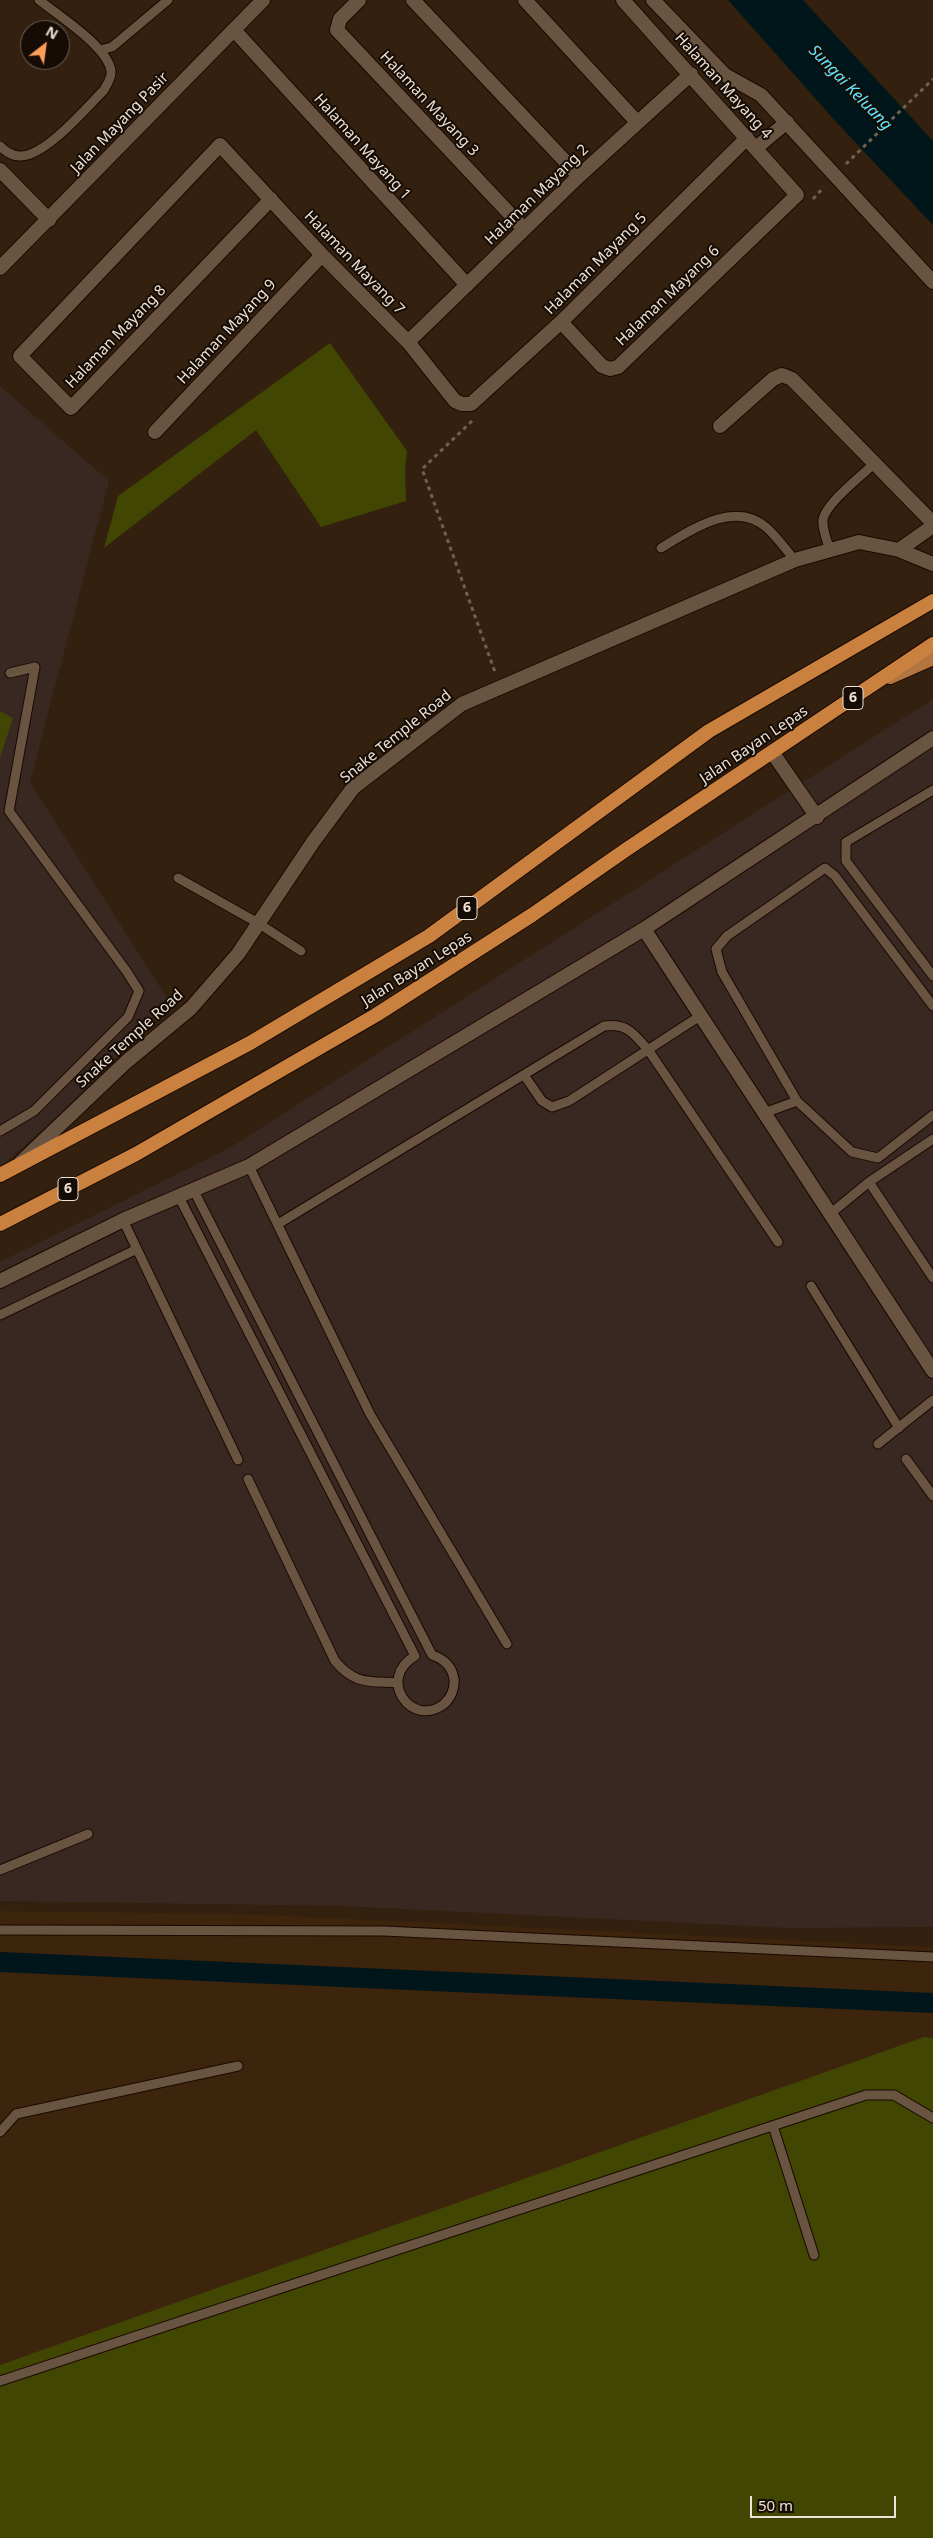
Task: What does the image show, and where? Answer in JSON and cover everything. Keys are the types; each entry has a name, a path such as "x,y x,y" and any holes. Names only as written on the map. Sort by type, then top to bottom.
{"highway":[{"name":"Jalan Bayan Lepas","path":"0,1175 250,1043 421,941 590,820 709,731 933,601"},
{"name":"Jalan Bayan Lepas","path":"0,1224 136,1154 376,1015 532,915 933,644"}],"main road":[{"path":"876,683 933,658"}],"street":[{"name":"Jalan Mayang Pasir","path":"0,268 263,0"},
{"name":"Halaman Mayang 3","path":"359,0 340,19 337,30 524,229"},
{"path":"413,0 579,176"},
{"path":"525,0 637,122"},
{"name":"Halaman Mayang 4","path":"623,0 797,195"},
{"path":"653,0 725,75 761,95 933,282"},
{"name":"Halaman Mayang 1","path":"234,30 466,285"},
{"path":"681,63 698,48"},
{"name":"Halaman Mayang 2","path":"408,342 579,176 691,74"},
{"name":"Halaman Mayang 5","path":"467,404 561,322 752,143 787,122"},
{"name":"Halaman Mayang 8","path":"220,145 20,356 71,408 271,199"},
{"name":"Halaman Mayang 7","path":"220,145 322,255 408,342 455,401 467,404"},
{"path":"0,170 49,220"},
{"name":"Halaman Mayang 6","path":"561,322 602,366 610,369 618,367 797,195"},
{"name":"Halaman Mayang 9","path":"155,432 322,255"},
{"path":"720,426 773,378 782,375 792,379 933,524 899,550"},
{"name":"Snake Temple Road","path":"13,1169 126,1062 191,1008 238,954 313,842 353,788 462,704 795,560 859,542 899,550 933,564"},
{"path":"0,1281 123,1220 249,1166 644,929 817,817 933,738"},
{"path":"772,752 817,817"},
{"path":"644,929 933,1370"}],"lane":[{"path":"0,146 10,154 20,156 32,154 50,142 104,90 111,71 100,50 39,0"},
{"path":"100,50 112,47 168,0"},
{"path":"830,550 823,523 824,515 875,463"},
{"path":"661,548 700,525 738,514 755,520 766,528 795,560"},
{"path":"0,1131 34,1110 128,1018 139,992 127,972 9,811 35,667 10,673"},
{"path":"933,790 846,842 846,861 933,976"},
{"path":"933,1006 835,876 825,868 727,936 716,949 722,972 797,1101 852,1152 878,1158 933,1114"},
{"path":"178,878 258,923 300,951"},
{"path":"524,1075 542,1101 552,1107 569,1101 649,1051 700,1016"},
{"path":"278,1224 604,1026 618,1024 632,1031 649,1051 778,1242"},
{"path":"764,1113 797,1101"},
{"path":"830,1214 869,1182 933,1139"},
{"path":"249,1166 370,1414 507,1644"},
{"path":"869,1182 933,1278"},
{"path":"179,1197 415,1656 402,1667 397,1684 404,1701 421,1710 440,1707 447,1701 452,1692 453,1673 441,1658 432,1655 194,1191"},
{"path":"123,1220 238,1460"},
{"path":"0,1315 137,1249"},
{"path":"811,1286 899,1428"},
{"path":"878,1444 933,1400"},
{"path":"906,1459 933,1496"},
{"path":"248,1479 335,1661 346,1674 363,1681 397,1684"},
{"path":"0,1870 88,1834"},
{"path":"0,1930 384,1931 933,1957"},
{"path":"0,2132 16,2114 238,2066"},
{"path":"0,2382 866,2095 894,2095 933,2118"},
{"path":"773,2126 814,2255"}],"path":[{"path":"858,152 933,79"},
{"path":"467,404 473,420 422,469 501,687"}],"shaded area":[{"path":"0,386 109,481 30,782 167,998 136,1038 66,1108 0,1168"},
{"path":"933,699 933,1927 789,1928 341,1906 0,1901 0,1262 231,1147"},
{"path":"0,1911 246,1914 933,1947 933,2538 0,2538"}],"green space":[{"path":"330,343 407,451 405,469 406,501 321,527 256,430 104,548 118,496"},
{"path":"0,711 13,718 0,758"},
{"path":"924,2037 933,2038 933,2538 0,2538 0,2365"}],"water":[{"name":"Sungai Keluang","path":"728,0 803,0 933,141 933,225 839,125"}],"waterway":[{"path":"0,1962 933,2003"}]}
